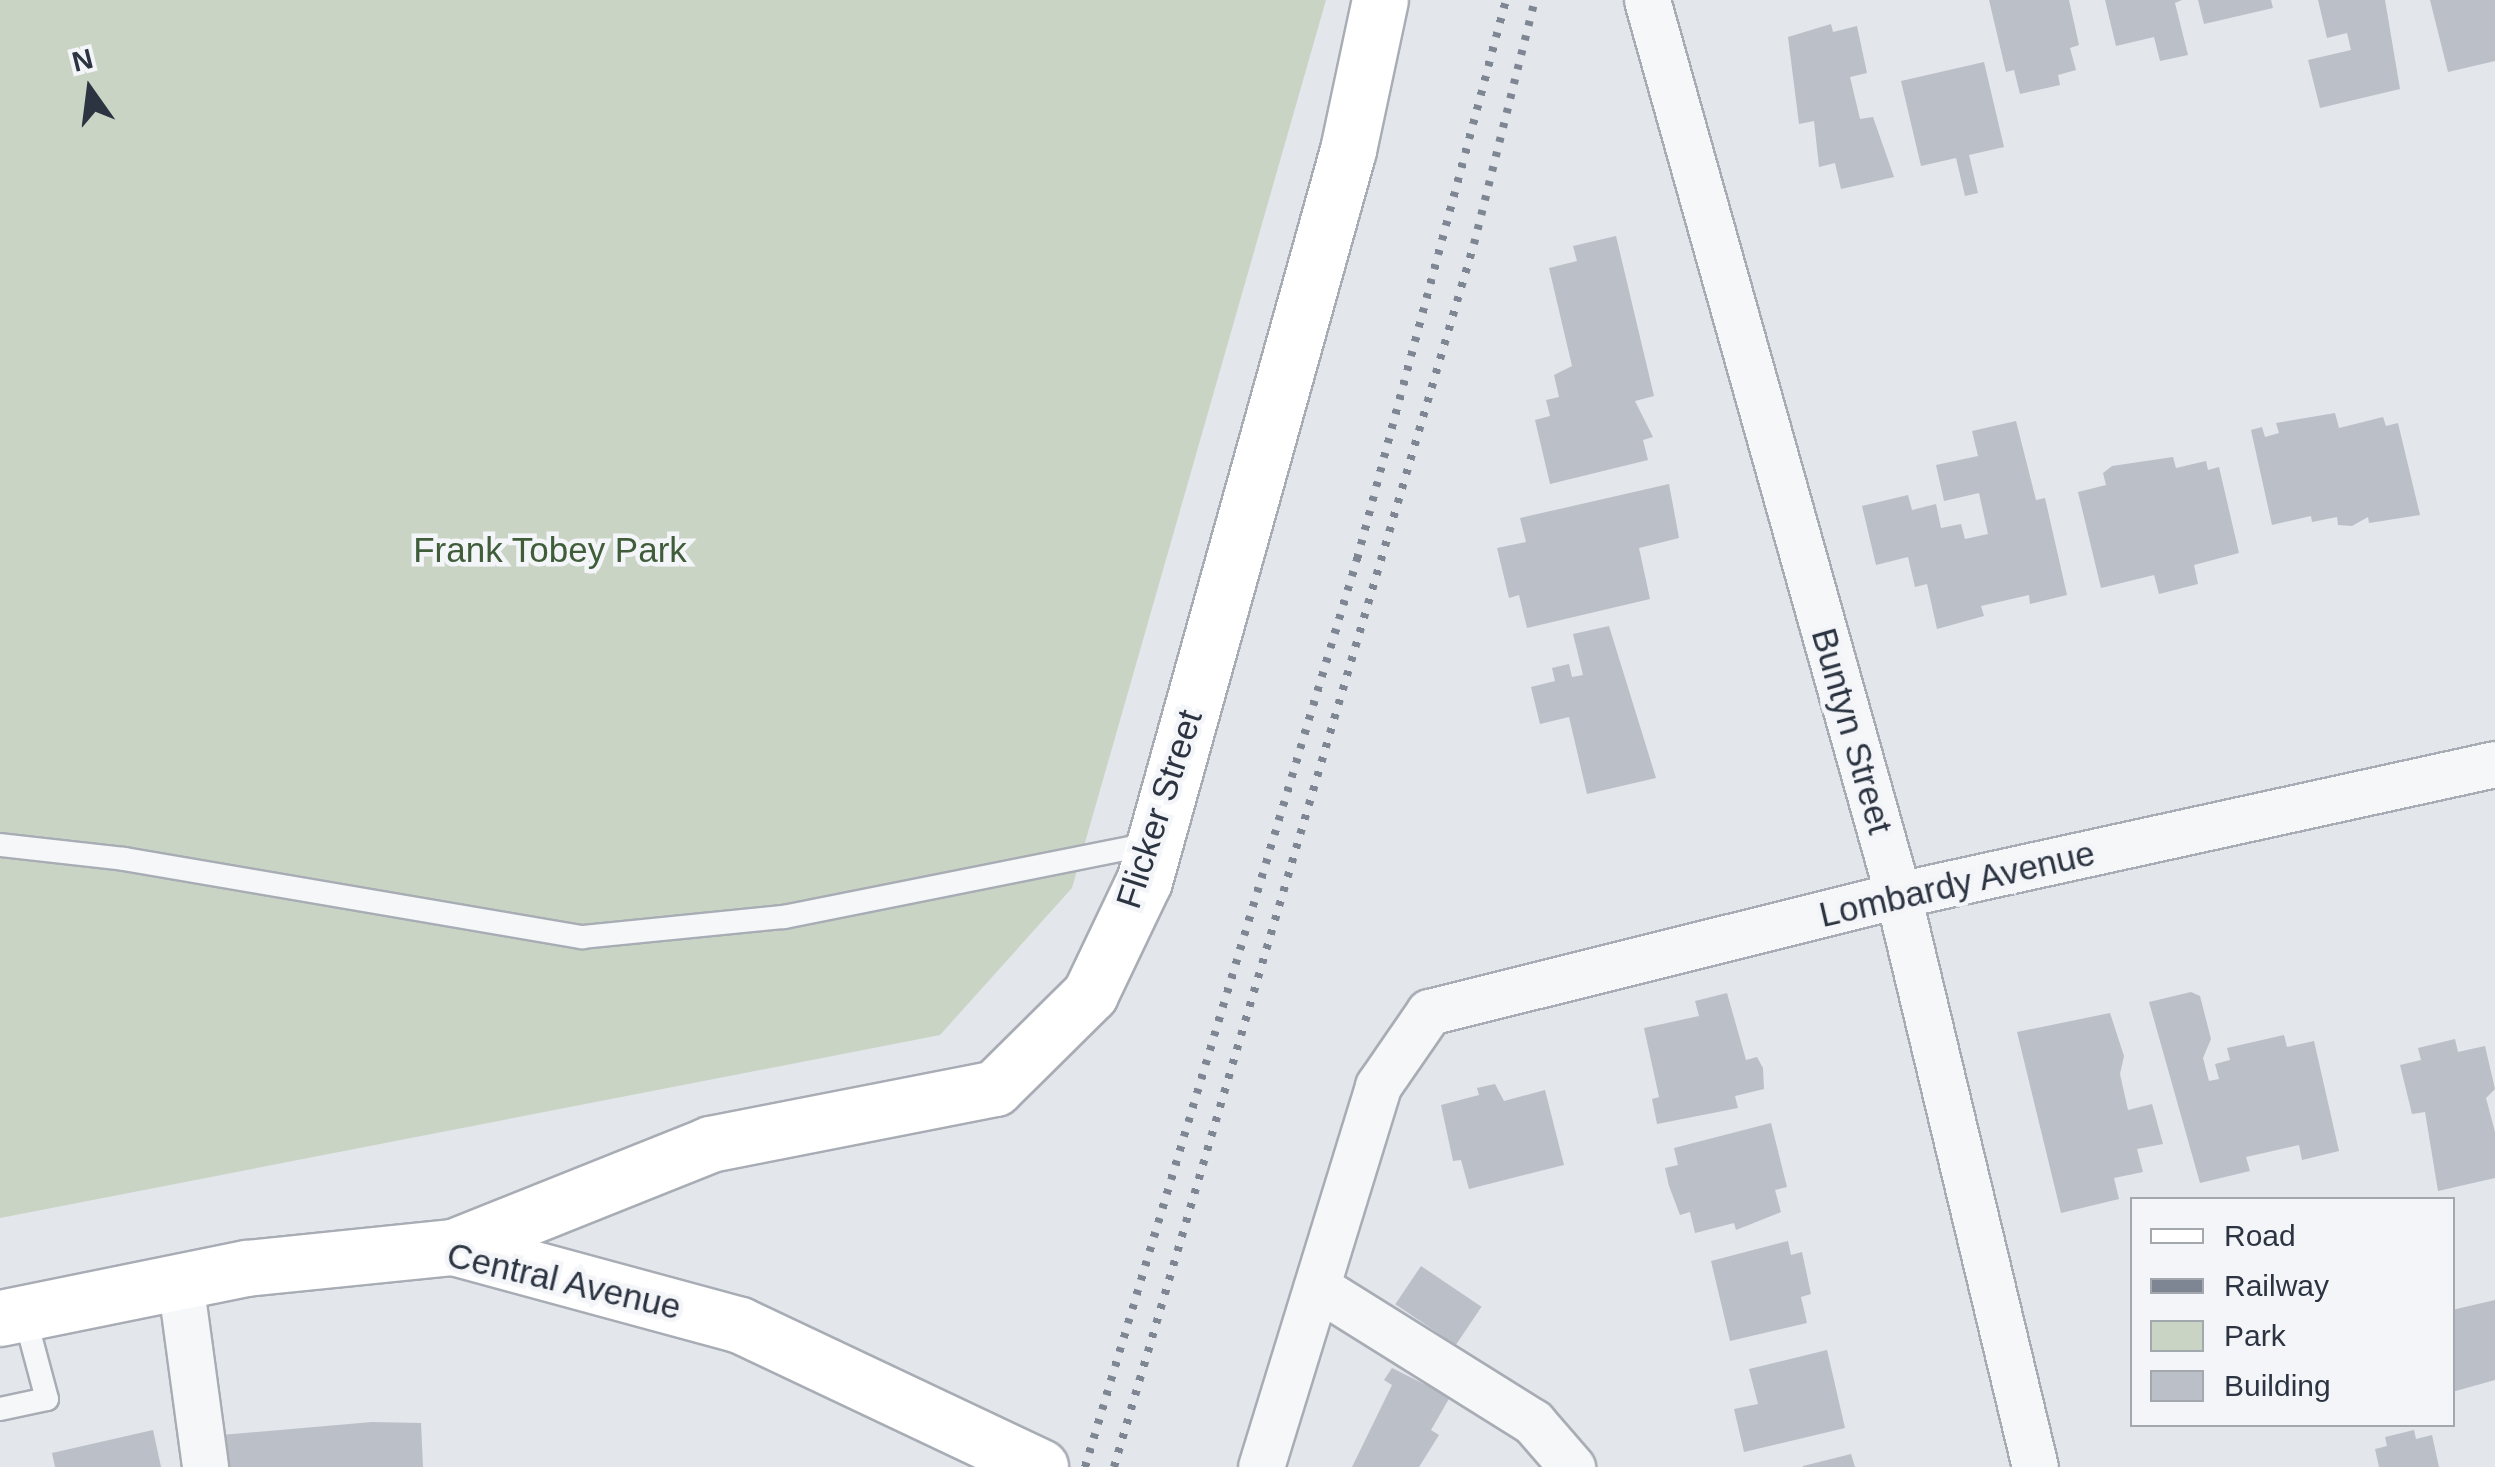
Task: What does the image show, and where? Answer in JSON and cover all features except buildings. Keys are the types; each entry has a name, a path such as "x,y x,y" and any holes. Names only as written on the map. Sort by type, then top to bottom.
{"street":[{"name":"Flicker Street","path":"453,1248 710,1144 995,1088 1090,994 1144,881 1348,150 1380,0"},
{"name":"Buntyn Street","path":"1647,0 1898,895 2035,1467"},
{"name":"Lombardy Avenue","path":"1317,1287 1378,1086 1429,1012 1898,895 2495,764"},
{"name":"Central Avenue","path":"12,1315 246,1268 453,1248 740,1325 1040,1467"},
{"path":"180,1281 205,1467"},
{"path":"1262,1467 1317,1287 1534,1422 1572,1467"}],"lane":[{"path":"5,839 582,937 784,918 1154,843"},
{"path":"0,1409 47,1398 12,1315"}],"green space":[{"name":"Frank Tobey Park","path":"0,0 1326,0 1072,888 940,1035 0,1218"}],"railway":[{"path":"1085,1467 1357,559 1506,0"},
{"path":"1114,1467 1474,244 1535,0"}]}
